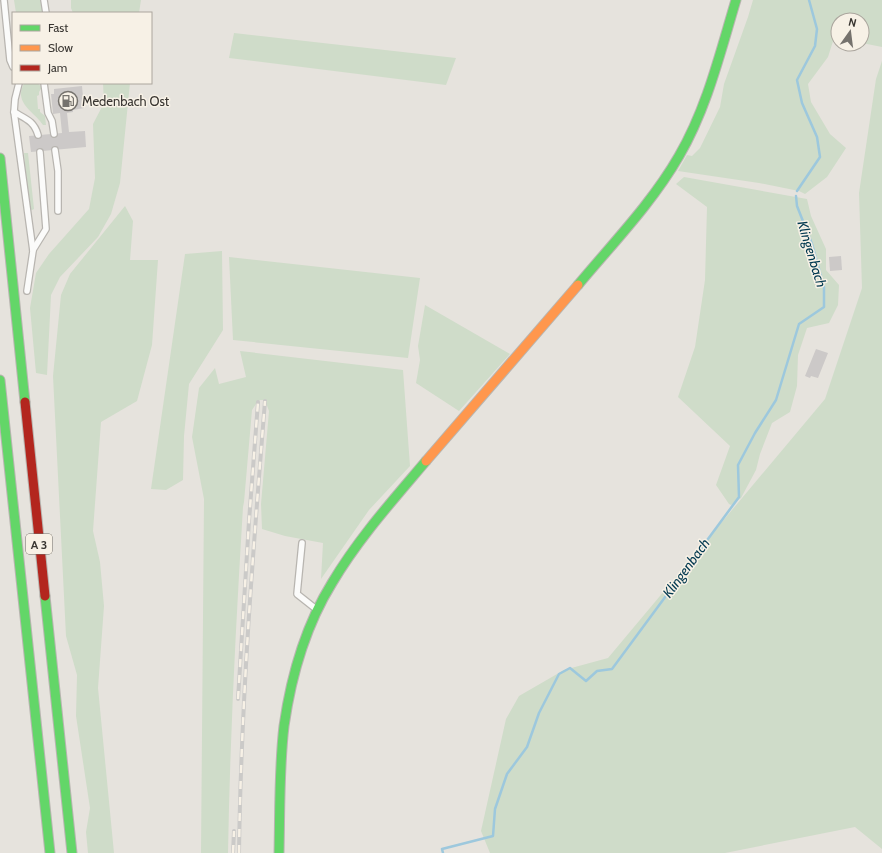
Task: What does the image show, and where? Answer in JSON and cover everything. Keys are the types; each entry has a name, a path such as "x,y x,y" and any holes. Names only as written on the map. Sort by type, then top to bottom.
{"main road":[{"path":"280,853 281,757 284,723 292,686 301,655 318,610 331,585 351,553 372,526 418,470 643,208 668,174 689,137 704,104 736,0"},
{"name":"A 3","path":"0,158 72,853"},
{"path":"22,379 25,320"},
{"name":"A 3","path":"0,380 50,853"},
{"path":"2,481 16,531"}],"lane":[{"path":"4,0 10,60 12,65"},
{"path":"44,0 46,12"},
{"path":"19,84 14,112 33,251 27,294"},
{"path":"44,84 47,108 52,120 54,134"},
{"path":"14,112 30,120 36,127 38,135"},
{"path":"55,150 58,172 58,211"},
{"path":"33,251 46,229 40,152"},
{"path":"302,543 298,594 318,610"}],"green space":[{"path":"14,0 41,0 43,12 16,12"},
{"path":"71,0 141,0 139,12 73,12"},
{"path":"753,0 882,0 882,47 870,45 870,12 830,12 830,51 828,57 808,84 811,102 830,134 846,148 827,177 805,194 799,191 759,183 678,171 687,155 692,156 700,148 720,107 724,84"},
{"path":"234,33 456,58 446,85 229,58"},
{"path":"882,61 882,849 855,827 725,853 490,853 481,831 506,719 519,696 564,670 608,658 825,399 862,288 859,193 876,79"},
{"path":"24,84 38,84 42,87 39,95 37,96 38,109 40,109 40,112 45,116 46,125 43,125 23,102 21,98"},
{"path":"103,84 130,84 120,183 111,214 98,237 60,277 51,295 47,375 36,373 30,308 36,273 49,254 89,209 95,178 93,124 104,103"},
{"path":"24,153 28,153 34,209 32,210 29,206"},
{"path":"684,177 807,199 811,216 826,249 826,270 839,285 838,305 829,323 807,328 798,355 797,386 790,412 772,423 760,454 756,470 741,498 731,505 716,485 730,446 678,397 695,347 705,280 707,207 676,184"},
{"path":"125,206 133,221 130,260 158,260 152,345 137,401 101,422 93,531 100,562 104,606 98,688 114,853 88,853 86,832 90,808 76,716 77,675 66,636 53,376 61,295 70,274"},
{"path":"222,251 223,330 189,384 184,436 183,480 166,490 151,489 185,254"},
{"path":"229,257 420,278 408,358 233,340"},
{"path":"425,305 510,354 459,411 416,383 420,360 418,346"},
{"path":"240,351 403,370 410,466 369,510 321,579 323,543 285,536 262,529 261,504 269,411 263,400 260,400 252,410 243,507 238,593 228,853 201,853 204,499 192,437 199,388 215,368 219,384 246,377"}],"building":[{"path":"82,86 84,108 67,113 69,132 85,131 86,147 31,152 29,136 62,133 60,113 53,114 51,94 54,94 54,89"},
{"path":"841,256 842,270 830,271 829,257"},
{"path":"816,349 828,353 818,378 811,376 810,378 805,376"}],"waterway":[{"name":"Klingenbach","path":"797,191 820,157 817,137 802,103 797,80 815,46 817,29 809,0"},
{"name":"Klingenbach","path":"443,853 442,849 493,836 495,809 507,774 527,747 539,713 559,674 570,668 586,681 597,671 612,669 739,497 738,465 755,433 776,400 799,324 824,307 824,287 812,244 797,206 796,196"}],"railway":[{"path":"239,853 245,683 265,401"},
{"path":"238,699 258,402"},
{"path":"233,853 234,831"}],"traffic: fast":[{"path":"578,285 657,190 689,138 712,80 736,0"},
{"path":"0,158 25,402"},
{"path":"0,380 50,853"},
{"path":"279,853 280,774 284,726 295,670 307,634 323,599 353,551 376,520 426,461"},
{"path":"45,596 72,853"}],"traffic: slow":[{"path":"426,461 578,285"}],"traffic: jam":[{"path":"25,402 45,596"}],"place":[{"name":"Medenbach Ost","path":"68,101"}]}
